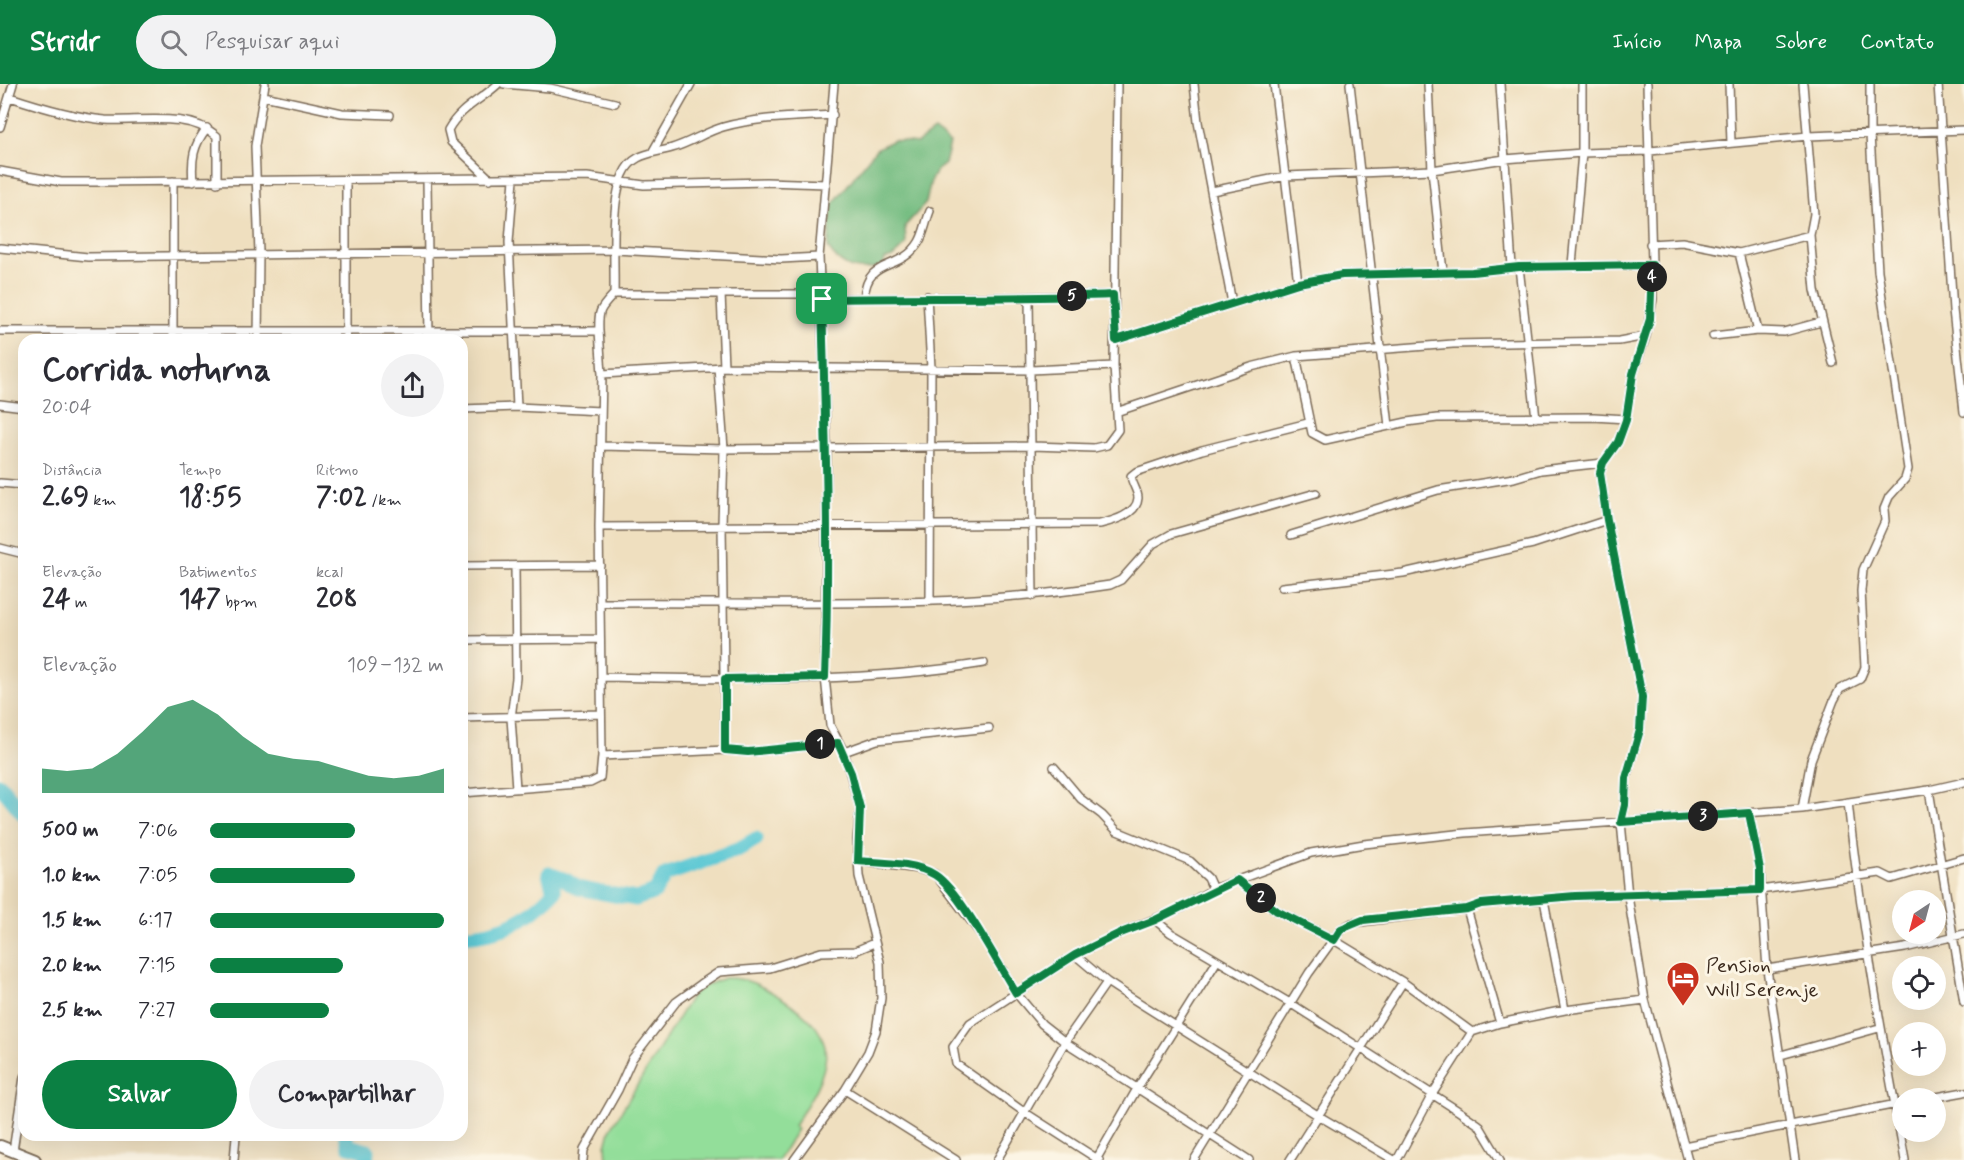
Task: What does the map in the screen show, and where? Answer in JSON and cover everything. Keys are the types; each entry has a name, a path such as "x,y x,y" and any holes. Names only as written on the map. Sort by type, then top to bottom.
{"street":[{"path":"0,127 13,84"},
{"path":"258,332 258,182 255,146 265,84"},
{"path":"490,179 452,142 448,129 453,120 498,84"},
{"path":"504,84 550,88 615,103"},
{"path":"653,152 691,84"},
{"path":"794,1160 845,1090 868,1052 876,1031 881,998 879,962 858,861 860,808 844,752 830,725 825,677 828,601 827,448 819,257 834,84"},
{"path":"601,447 724,449 1032,446 1095,448 1107,445 1118,430 1119,411 1114,366 1116,340 1113,295 1118,179 1117,84"},
{"path":"1194,84 1198,122 1232,303"},
{"path":"1274,84 1298,283"},
{"path":"1350,84 1389,426"},
{"path":"1428,84 1432,170 1443,272"},
{"path":"1500,84 1516,267 1528,342 1536,418"},
{"path":"1572,265 1582,153 1582,84"},
{"path":"1647,84 1653,299 1646,336 1633,374 1626,420 1618,442 1603,463 1600,473 1642,697 1640,730 1626,778 1625,805 1621,822 1628,896 1645,1000 1688,1160"},
{"path":"1730,84 1731,143"},
{"path":"1803,84 1814,214 1810,235 1821,322 1833,363"},
{"path":"1802,809 1811,760 1834,700 1840,688 1860,679 1865,667 1861,591 1863,570 1885,521 1884,509 1889,497 1905,479 1908,469 1878,270 1870,135 1870,84"},
{"path":"1938,84 1953,310 1964,412"},
{"path":"264,96 342,113 390,115"},
{"path":"10,97 34,105 103,120 188,122 207,128 217,136 217,183"},
{"path":"614,294 616,201 620,181 634,159 672,148 726,126 761,120 833,116"},
{"path":"193,182 195,147 197,140 207,128"},
{"path":"1212,191 1286,176 1432,170 1505,159 1650,151 1808,136 1870,135 1942,129 1964,130"},
{"path":"0,171 61,182 217,183 587,177 644,185 766,182 826,184"},
{"path":"428,179 429,334"},
{"path":"514,179 510,254 517,407"},
{"path":"346,180 346,331"},
{"path":"173,181 173,334"},
{"path":"864,298 867,279 871,274 900,261 920,242 930,211"},
{"path":"1650,244 1682,242 1739,252 1810,235"},
{"path":"0,248 88,257 174,257 259,253 510,254 615,250 762,258 819,257"},
{"path":"1739,252 1758,331"},
{"path":"1116,340 1298,283 1373,273 1443,272 1572,265 1652,265"},
{"path":"468,792 596,782 600,778 602,756 599,527 602,374 599,332 602,305 614,294 1029,299 1113,295"},
{"path":"721,294 725,750"},
{"path":"927,296 932,448 929,524 930,600"},
{"path":"1029,299 1033,596"},
{"path":"1713,336 1758,331 1784,332 1821,322"},
{"path":"0,331 86,334"},
{"path":"224,334 346,331 396,334"},
{"path":"463,334 514,331 599,332"},
{"path":"1119,411 1251,367 1296,356 1380,348 1619,341 1646,336"},
{"path":"1296,356 1308,423 1316,437 1325,440 1437,418 1594,417 1626,420"},
{"path":"602,374 721,367 1031,370 1114,366"},
{"path":"0,404 18,406"},
{"path":"468,409 517,407 601,411"},
{"path":"599,527 826,524 1090,525 1120,518 1137,503 1138,497 1131,476 1136,472 1202,450 1308,423"},
{"path":"1291,535 1438,490 1514,478 1541,470 1603,463"},
{"path":"0,483 18,485"},
{"path":"601,603 930,600 1033,596 1110,585 1121,580 1153,544 1171,534 1316,493"},
{"path":"1282,587 1403,573 1533,544 1607,520"},
{"path":"0,548 18,552"},
{"path":"468,566 600,565"},
{"path":"515,567 516,678 511,718 516,788"},
{"path":"468,640 600,639"},
{"path":"601,677 725,679 825,677 937,670 984,663"},
{"path":"468,718 600,714"},
{"path":"844,752 878,740 989,728"},
{"path":"602,756 725,750 748,752 838,743"},
{"path":"1054,767 1081,800 1102,815 1117,831 1190,861 1208,878 1213,889"},
{"path":"1217,961 1137,1087 1097,1160 956,1064 953,1047 970,1023 1075,955 1118,934 1155,920 1213,889 1311,853 1364,844 1465,833 1802,809 1929,790 1964,782"},
{"path":"1929,790 1964,1002"},
{"path":"1848,802 1856,876 1880,1028 1894,1088"},
{"path":"1749,813 1760,869 1767,969 1795,1160"},
{"path":"1194,1160 1207,1135 1290,1004 1341,929 1363,920 1467,909 1481,904 1760,890 1880,873 1892,879 1964,858"},
{"path":"858,861 919,869 935,874 983,937 1016,993 1042,1024 1065,1042 1137,1087 1207,1135 1250,1160"},
{"path":"1237,880 1277,911 1334,940 1403,982 1472,1032"},
{"path":"1544,900 1565,1010"},
{"path":"1467,909 1500,1023"},
{"path":"1155,920 1217,961 1433,1093 1479,1125 1500,1160"},
{"path":"1767,969 1869,954 1964,934"},
{"path":"583,1160 584,1150 618,1090 632,1059 676,1002 719,972 770,968 821,952 855,951 874,943"},
{"path":"1075,955 1107,982 1177,1027 1319,1116 1395,1160 1433,1093 1472,1032 1500,1023 1565,1010 1645,1000"},
{"path":"997,1160 1065,1042 1107,982"},
{"path":"1290,1160 1362,1050 1403,982"},
{"path":"1781,1055 1880,1028"},
{"path":"845,1090 956,1160"},
{"path":"1946,1095 1964,1092"},
{"path":"1684,1146 1790,1123 1892,1105"},
{"path":"13,1151 18,1117"},
{"path":"234,1160 236,1141"},
{"path":"1903,1142 1905,1160"},
{"path":"0,1146 35,1160"}],"green space":[{"path":"934,131 950,143 945,164 936,171 931,180 926,203 905,226 906,244 893,257 885,259 883,266 859,269 839,261 828,248 832,205 876,149 893,140 917,143"},
{"path":"724,978 748,981 783,999 804,1014 817,1028 824,1043 826,1057 823,1072 816,1089 794,1126 797,1129 778,1160 607,1160 606,1146 610,1130 692,995 700,988"}],"waterway":[{"path":"0,785 18,808"},
{"path":"468,935 502,929 534,911 554,892 549,874 566,880 578,888 636,899 655,892 665,875 737,850 756,839"},
{"path":"348,1141 349,1146 368,1151 367,1160"}],"place":[{"name":"Pension Will Serenje","path":"1683,1007"}],"route":[{"path":"1572,265 1652,265 1653,299 1650,319 1633,374 1626,420 1618,442 1603,463 1600,473 1603,502 1642,697 1640,730 1631,754 1626,778 1625,805 1621,822 1749,813 1760,869 1760,890 1575,896 1481,904 1467,909 1363,920 1341,929 1334,940 1277,911 1237,880 1213,889 1155,920 1118,934 1075,955 1016,993 983,937 935,874 919,869 858,861 856,840 860,808 844,752 838,743 748,752 725,750 725,679 825,677 828,601 827,448 822,299 927,296 1029,299 1113,295 1116,340 1298,283 1342,275 1472,272 1572,265"}]}
